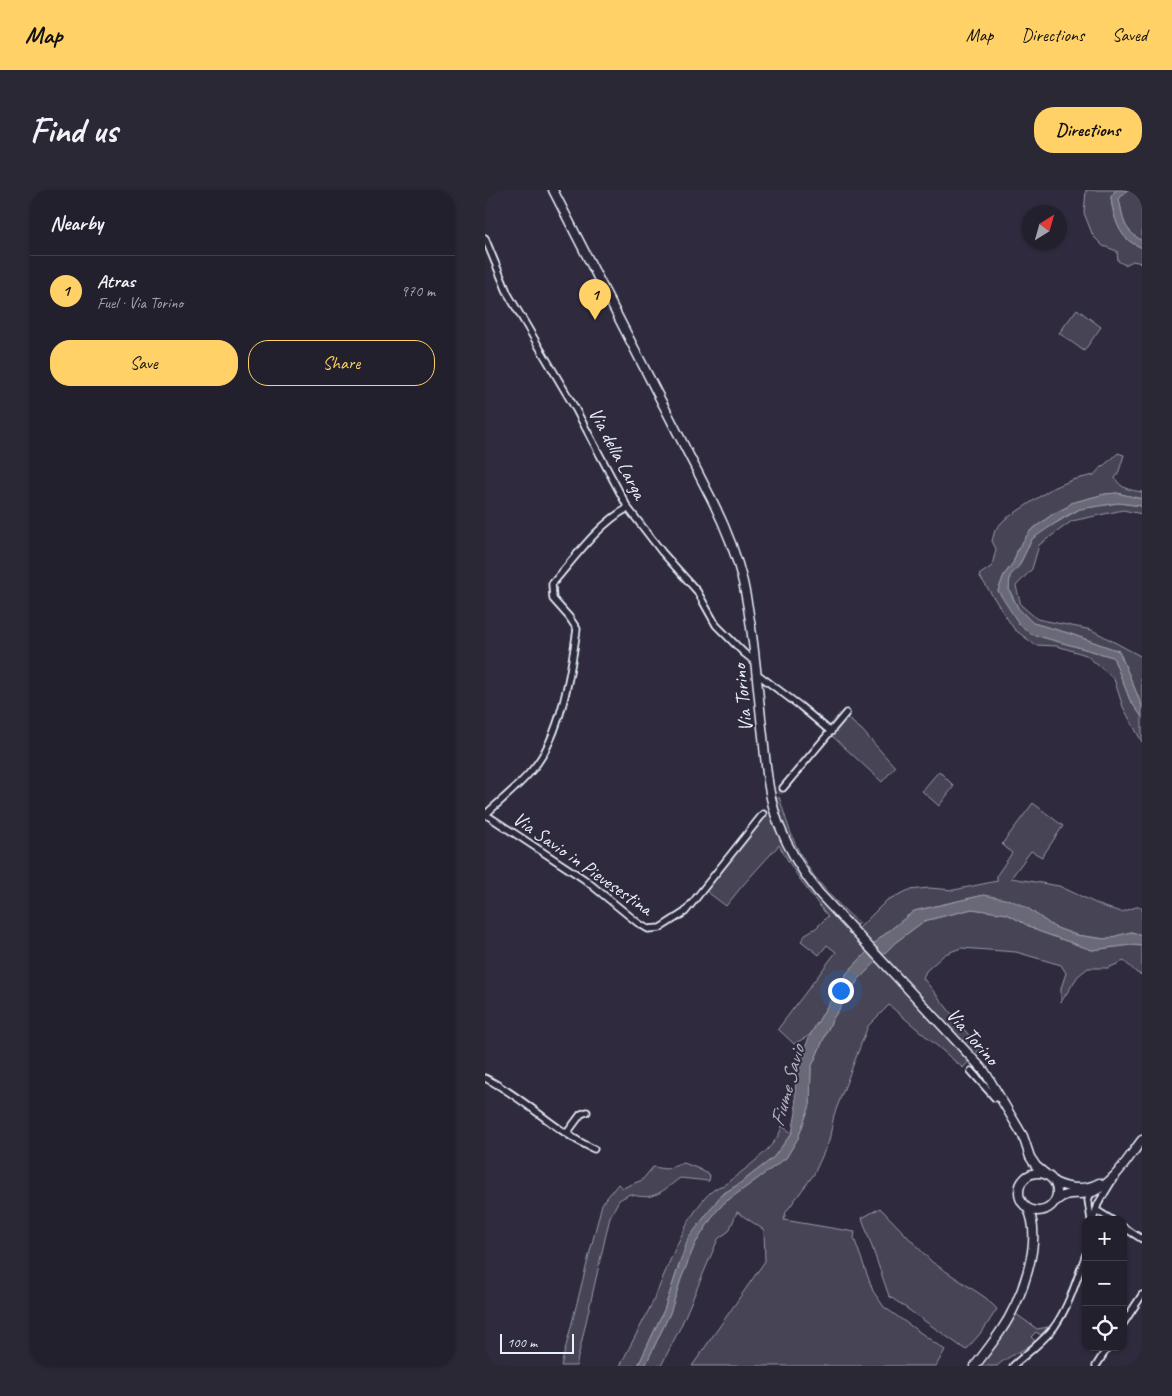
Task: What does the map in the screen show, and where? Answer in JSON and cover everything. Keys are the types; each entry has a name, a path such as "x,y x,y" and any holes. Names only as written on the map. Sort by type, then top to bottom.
{"main road":[{"name":"Via Torino","path":"553,190 729,538 743,582 755,661 771,799 779,824 798,864 808,880 832,907 985,1072 1023,1136 1030,1157 1036,1166 1047,1175"},
{"path":"1033,1233 1042,1215 1066,1195 1079,1194 1105,1186 1142,1140"},
{"path":"1030,1157 1029,1168 1019,1187 1019,1197 1024,1206 1034,1212 1047,1210"},
{"path":"1054,1182 1073,1188 1091,1190 1126,1161"},
{"path":"1025,1178 1035,1173 1047,1175 1054,1182 1058,1192 1055,1203"},
{"path":"975,1366 1001,1332 1016,1304 1030,1261 1033,1222 1028,1209"}],"street":[{"name":"Via della Larga","path":"485,238 508,294 566,392 628,508 662,552 697,592 716,625 744,653 755,661"},
{"path":"485,814 533,770 550,744 571,672 577,629 553,599 552,584 588,541 620,512 628,508"},
{"path":"756,673 831,732"},
{"path":"783,788 846,713"},
{"name":"Via Savio in Pievesestina","path":"485,814 584,879 648,929 660,928 685,912 763,814"},
{"path":"971,1071 995,1098"},
{"path":"485,1078 503,1088 567,1134 594,1149"},
{"path":"984,1084 994,1087"},
{"path":"567,1134 581,1114 587,1112"},
{"path":"1094,1216 1114,1177"},
{"path":"1091,1190 1089,1205 1091,1216"},
{"path":"1091,1190 1097,1207 1107,1216"},
{"path":"1079,1194 1089,1205"},
{"path":"1127,1229 1142,1238"},
{"path":"1013,1366 1055,1326 1069,1300 1083,1261"},
{"path":"1127,1318 1142,1295"},
{"path":"1096,1366 1105,1351"}],"shaded area":[{"path":"1086,190 1116,190 1111,197 1116,220 1123,235 1132,243 1142,248 1142,263 1133,261 1125,265 1118,261 1117,251 1103,246 1093,236 1084,213"},
{"path":"1127,190 1142,190 1142,241 1127,228 1123,219 1119,199"},
{"path":"1077,309 1101,327 1084,351 1059,333"},
{"path":"1118,453 1124,455 1115,478 1117,482 1130,490 1142,492 1142,499 1117,493 1105,494 1071,503 1053,514 1030,531 1018,549 1013,563 1004,575 998,591 1031,634 1113,657 1130,700 1142,717 1142,742 1123,707 1114,679 1086,655 1057,646 1035,645 1014,629 979,575 992,566 996,549 992,541 995,530 1004,520 1051,489 1072,480 1094,475"},
{"path":"1118,503 1142,506 1142,514 1123,510 1072,521 1039,545 1032,569 1016,586 1021,605 1037,619 1092,630 1142,657 1142,676 1140,678 1142,683 1142,706 1119,651 1033,623 1018,608 1009,589 1010,575 1019,566 1032,539 1039,533 1080,509"},
{"path":"845,716 862,730 895,767 882,782 831,735"},
{"path":"939,771 954,786 939,806 922,791"},
{"path":"779,797 792,836 806,864 831,896 859,923 855,926 828,897 798,854 782,821 776,801"},
{"path":"1033,803 1063,826 1042,857 1031,851 1011,878 1059,886 1104,907 1122,912 1142,907 1142,935 1131,932 1105,939 1076,935 1054,927 1026,907 984,895 914,911 880,938 847,973 810,1035 794,1044 778,1029 836,952 827,945 819,955 801,941 807,933 816,928 828,916 802,882 779,845 726,906 706,891 771,807 781,838 853,934 887,900 909,890 929,888 954,890 997,881 997,875 1012,853 1002,844"},
{"path":"972,909 1007,914 1038,931 1092,950 1131,945 1142,946 1142,975 1124,961 1108,968 1088,968 1078,976 1061,1002 1061,988 1066,973 1061,965 1016,952 961,948 945,954 926,971 923,978 980,1049 963,1068 889,1005 868,1026 834,1115 829,1141 814,1174 786,1212 784,1220 855,1232 854,1238 873,1291 884,1307 945,1350 936,1366 692,1366 765,1261 764,1230 737,1212 729,1231 718,1239 681,1326 661,1366 645,1366 670,1313 695,1244 715,1213 724,1203 786,1158 798,1138 810,1105 811,1068 832,1020 858,980 896,942 924,921"},
{"path":"782,1126 792,1133 773,1158 721,1195 710,1211 679,1265 664,1310 638,1366 620,1366 651,1306 682,1234 702,1201 713,1190 724,1185 749,1166 774,1142"},
{"path":"684,1163 710,1175 709,1181 680,1178 663,1191 652,1196 645,1197 630,1194 619,1200 610,1217 576,1366 561,1366 602,1204 618,1184 623,1188 642,1180 653,1167 666,1169"},
{"path":"880,1208 932,1262 986,1298 997,1309 984,1329 966,1350 889,1296 862,1218"},
{"path":"1016,1314 1037,1329 1048,1327 1041,1335 1036,1332 1031,1337 1035,1341 1031,1345 997,1366 979,1366 1009,1326"}],"water":[{"path":"1116,190 1127,190 1119,199 1123,219 1127,228 1142,241 1142,248 1127,239 1118,225 1111,197"},
{"path":"1117,493 1142,499 1142,506 1118,503 1080,509 1066,516 1032,539 1019,566 1010,576 1009,590 1018,608 1033,623 1119,651 1142,706 1142,717 1130,700 1113,657 1031,634 1019,624 998,591 1004,575 1013,563 1018,549 1030,531 1071,503 1105,494"},
{"path":"984,895 1010,900 1026,907 1054,927 1076,935 1105,939 1131,932 1142,935 1142,946 1131,945 1092,950 1038,931 1007,914 972,909 924,921 896,942 858,980 832,1020 811,1068 810,1105 798,1138 786,1158 724,1203 715,1213 695,1244 670,1313 645,1366 638,1366 664,1310 688,1239 721,1195 773,1158 792,1133 796,1112 797,1068 810,1035 847,973 880,938 914,911"}],"tunnel":[{"path":"763,814 783,788"}],"place":[{"name":"Atras","path":"595,320"}],"water label":[{"name":"Fiume Savio","path":"787,1086"}]}
